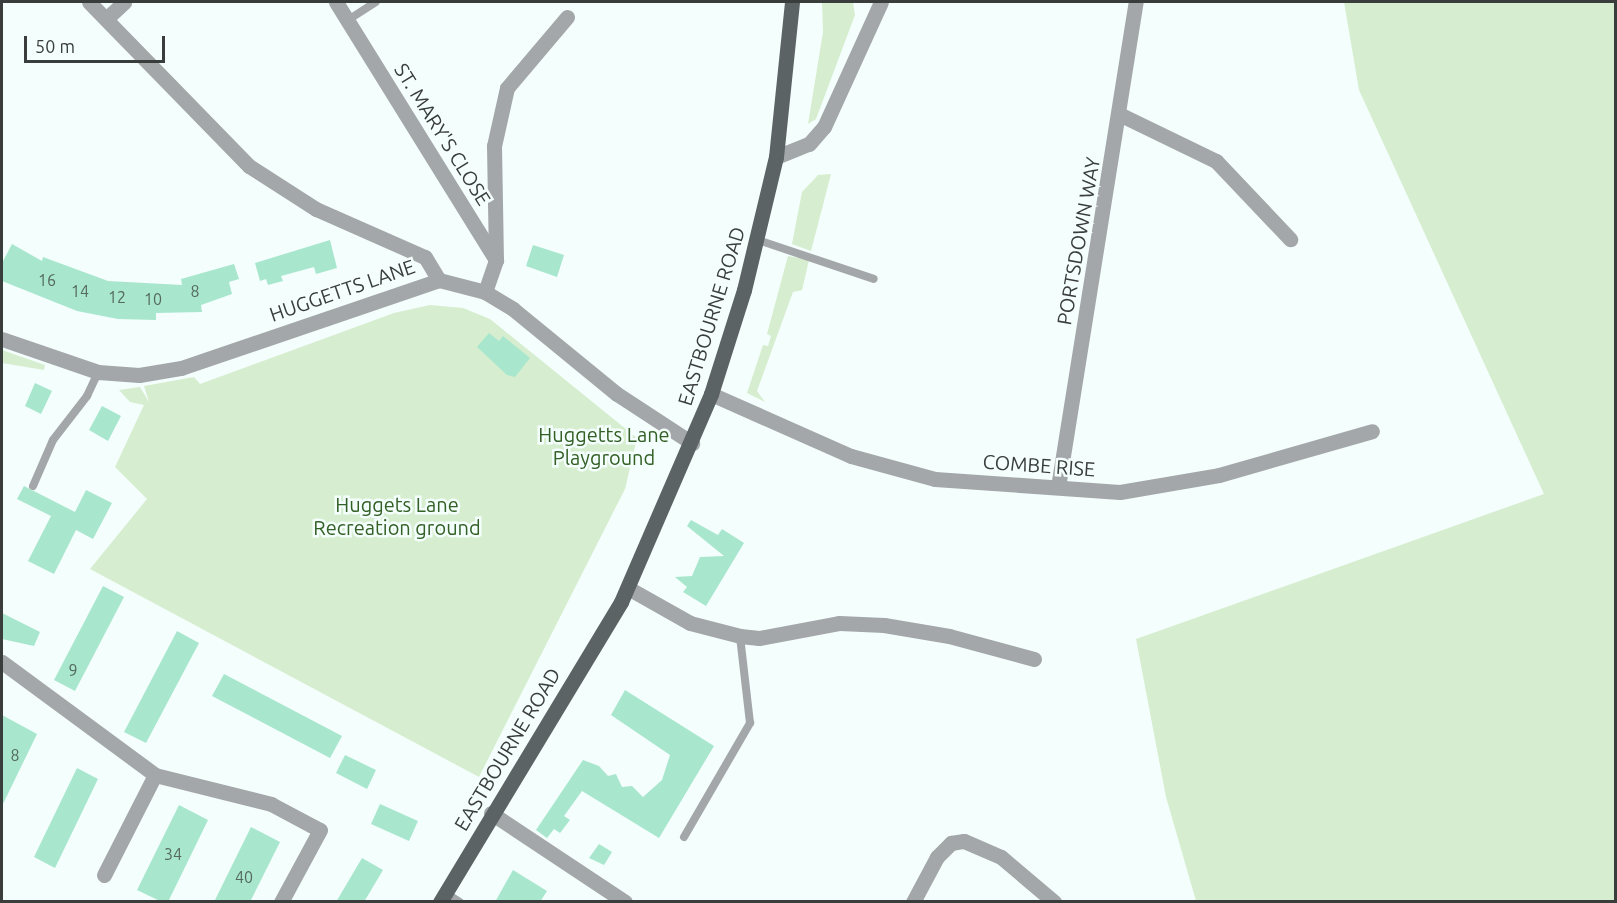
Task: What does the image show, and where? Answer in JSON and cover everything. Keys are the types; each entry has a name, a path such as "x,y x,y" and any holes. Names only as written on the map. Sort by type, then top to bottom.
{"main road":[{"name":"EASTBOURNE ROAD","path":"443,897 490,813 628,588 711,394 758,240 776,157 792,2"}],"street":[{"path":"89,2 249,166 316,209 425,257 439,280"},
{"path":"106,19 124,2"},
{"name":"ST. MARY'S CLOSE","path":"336,2 496,260"},
{"path":"776,157 808,144 824,127 881,2"},
{"name":"PORTSDOWN WAY","path":"1058,487 1121,115 1136,2"},
{"path":"485,292 496,260 494,146 507,87 567,17"},
{"path":"1121,115 1216,161 1290,239"},
{"name":"HUGGETTS LANE","path":"2,339 98,372 139,375 181,368 439,280 485,292 513,309 617,394 692,442"},
{"name":"COMBE RISE","path":"711,394 788,431 851,456 935,479 1120,492 1220,476 1371,431"},
{"path":"628,588 690,623 740,636 759,638 839,623 884,625 952,637 1034,659"},
{"path":"2,662 155,776 272,804 320,830 281,902"},
{"path":"104,874 155,776"},
{"path":"490,813 625,902"},
{"path":"914,902 937,857 951,843 964,841 1001,857 1037,883 1054,902"}],"lane":[{"path":"348,20 376,2"},
{"path":"758,240 874,279"},
{"path":"33,486 53,440 87,396 98,372"},
{"path":"684,837 750,723 740,636"},
{"path":"443,897 460,902"}],"green space":[{"path":"822,2 853,2 855,15 816,119 808,124 823,32"},
{"path":"1344,2 1615,2 1615,901 1196,901 1166,797 1136,639 1544,494 1359,90"},
{"path":"831,174 811,251 792,244 802,192 818,175"},
{"path":"788,256 809,260 802,290 793,292 757,391 765,402 747,393 763,345 768,346 771,336 767,334"},
{"name":"Huggets Lane Recreation ground","path":"430,305 463,308 490,319 637,438 625,489 479,777 90,569 147,499 115,467 144,405 130,402 119,390 140,387 149,402 144,386 194,377 200,384 394,313"},
{"path":"2,350 45,365 44,370 2,363"}],"building":[{"path":"330,240 337,268 316,274 314,267 281,276 283,281 268,285 266,279 260,281 255,263"},
{"path":"12,244 42,261 43,257 108,281 182,285 181,279 234,264 239,279 229,282 232,294 201,305 202,312 156,313 156,320 118,319 77,311 2,281 2,263"},
{"path":"533,245 564,255 557,277 526,266"},
{"path":"489,333 499,341 503,336 530,358 515,377 507,375 477,347"},
{"path":"35,383 52,391 41,414 25,406"},
{"path":"102,406 121,416 108,441 89,430"},
{"path":"24,486 75,512 86,490 112,503 93,539 76,530 54,574 28,561 51,516 17,499"},
{"path":"691,520 718,535 722,529 744,543 706,606 683,592 687,587 675,577 692,576 700,557 724,556 687,526"},
{"path":"103,586 124,597 75,691 54,680"},
{"path":"2,613 40,632 34,646 2,639"},
{"path":"177,631 199,643 146,743 124,732"},
{"path":"224,674 342,736 330,758 212,696"},
{"path":"625,690 714,746 659,838 582,791 564,816 570,820 560,833 554,829 547,838 536,830 583,760 599,766 608,776 616,774 622,787 632,786 643,797 662,780 670,755 611,715"},
{"path":"2,715 37,734 2,806"},
{"path":"345,755 376,770 367,789 336,773"},
{"path":"77,768 98,779 55,868 34,857"},
{"path":"380,804 418,821 409,841 371,824"},
{"path":"179,805 208,820 168,902 162,902 137,890"},
{"path":"251,827 280,842 250,902 214,902"},
{"path":"599,844 612,852 604,865 589,858"},
{"path":"362,858 383,870 364,902 336,902"},
{"path":"513,870 547,891 540,902 495,902"}],"park label":[{"name":"Huggetts Lane Playground","path":"604,446"}]}
